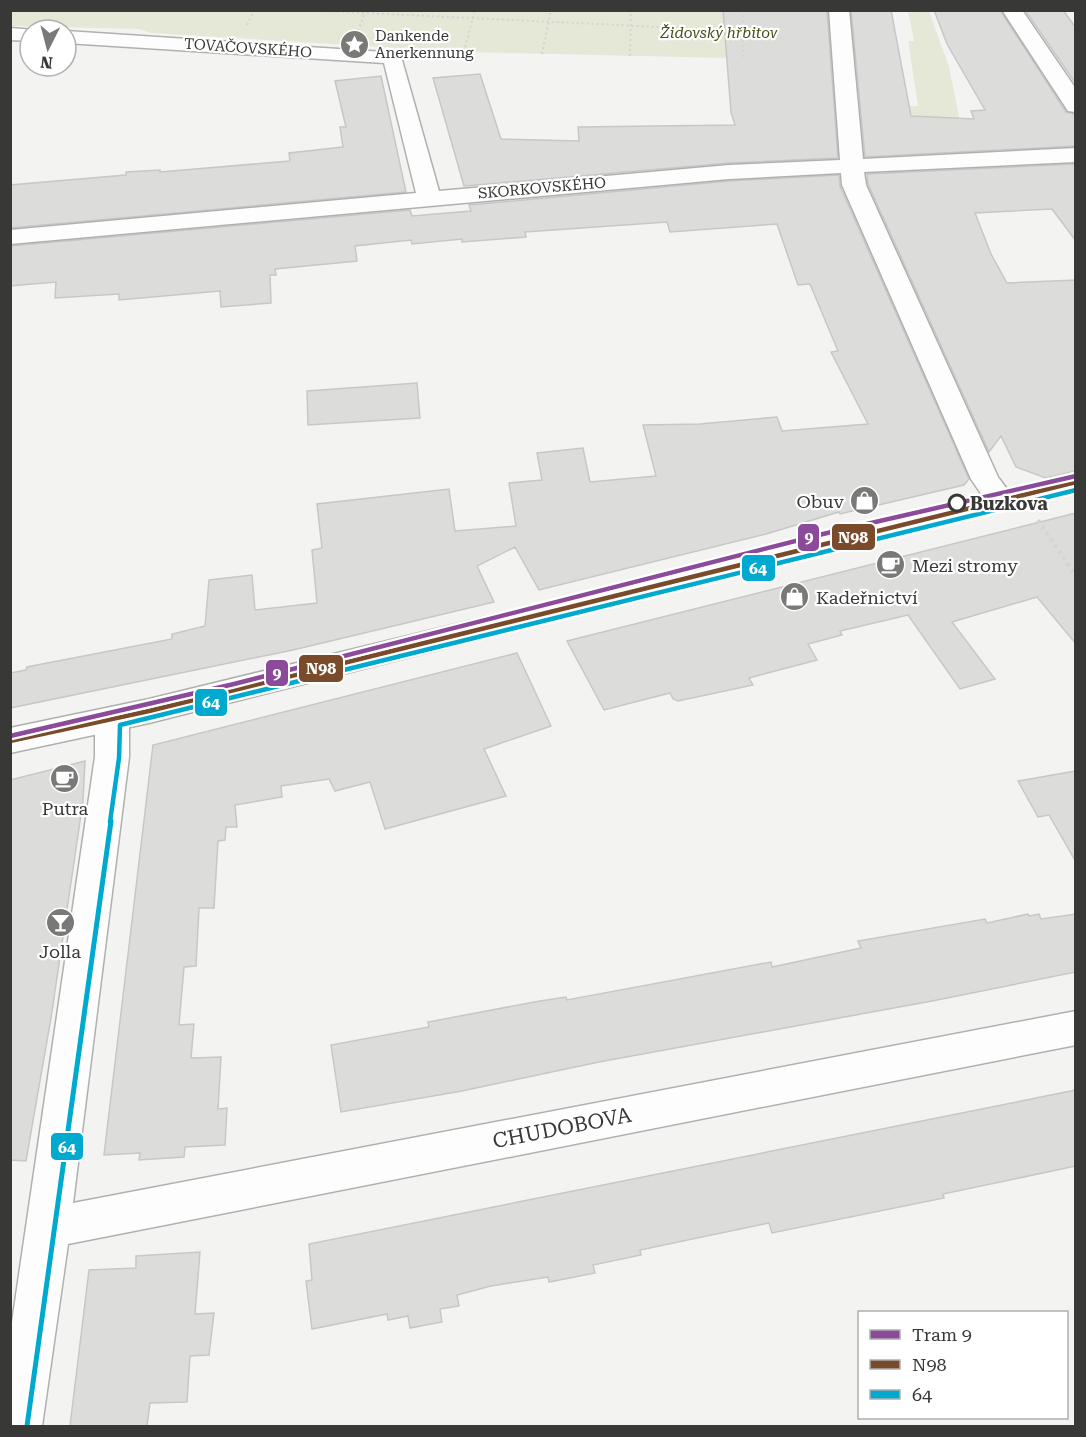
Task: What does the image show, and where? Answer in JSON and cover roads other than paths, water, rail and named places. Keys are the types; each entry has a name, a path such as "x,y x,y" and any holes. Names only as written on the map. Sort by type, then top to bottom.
{"street":[{"path":"839,10 854,185 985,478 1000,500"},
{"path":"1012,10 1076,106"},
{"name":"TOVAČOVSKÉHO","path":"78,38 393,57 429,198"},
{"name":"SKORKOVSKÉHO","path":"10,237 729,172 1076,155"},
{"path":"10,741 1076,483"},
{"path":"19,1426 49,1228 112,757 112,718"},
{"name":"CHUDOBOVA","path":"49,1228 1076,1028"}],"tram line":[{"name":"9","path":"10,736 234,684 823,534 1076,476"}],"place":[{"name":"Dankende Anerkennung","path":"354,45"},
{"name":"Obuv","path":"865,501"},
{"name":"Buzkova","path":"957,503"},
{"name":"Mezi stromy","path":"891,565"},
{"name":"Kadeřnictví","path":"795,597"},
{"name":"Putra","path":"65,779"},
{"name":"Jolla","path":"60,922"}],"park label":[{"name":"Židovský hřbitov","path":"719,33"}]}
